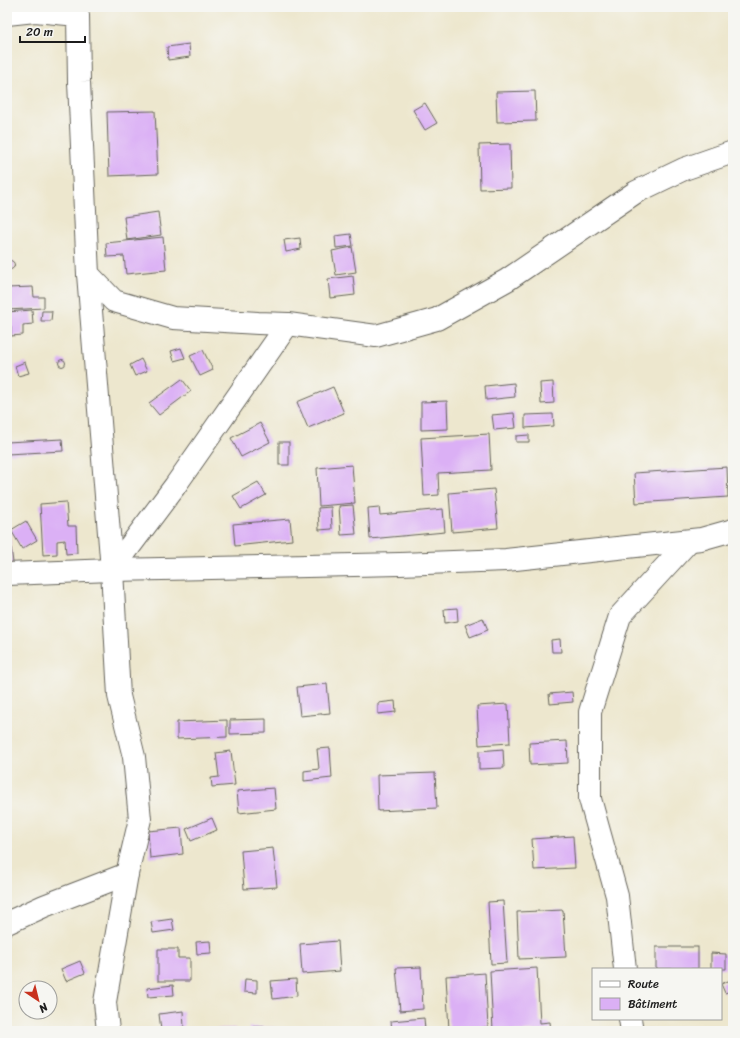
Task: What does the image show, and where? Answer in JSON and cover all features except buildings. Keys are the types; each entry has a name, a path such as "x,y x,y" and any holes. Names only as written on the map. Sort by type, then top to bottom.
{"street":[{"path":"7,14 36,10 78,15 79,82 88,274 112,570 119,696 134,757 140,819 127,874 105,1002 108,1031"},
{"path":"88,274 114,301 173,318 288,324 376,336 437,318 507,280 636,192 684,170 733,152"},
{"path":"112,570 175,486 288,324"},
{"path":"7,574 506,560 701,540 733,530"},
{"path":"625,968 617,896 590,800 590,712 620,616 689,541"},
{"path":"7,923 44,906 127,874"},
{"path":"630,1020 632,1031"}]}
